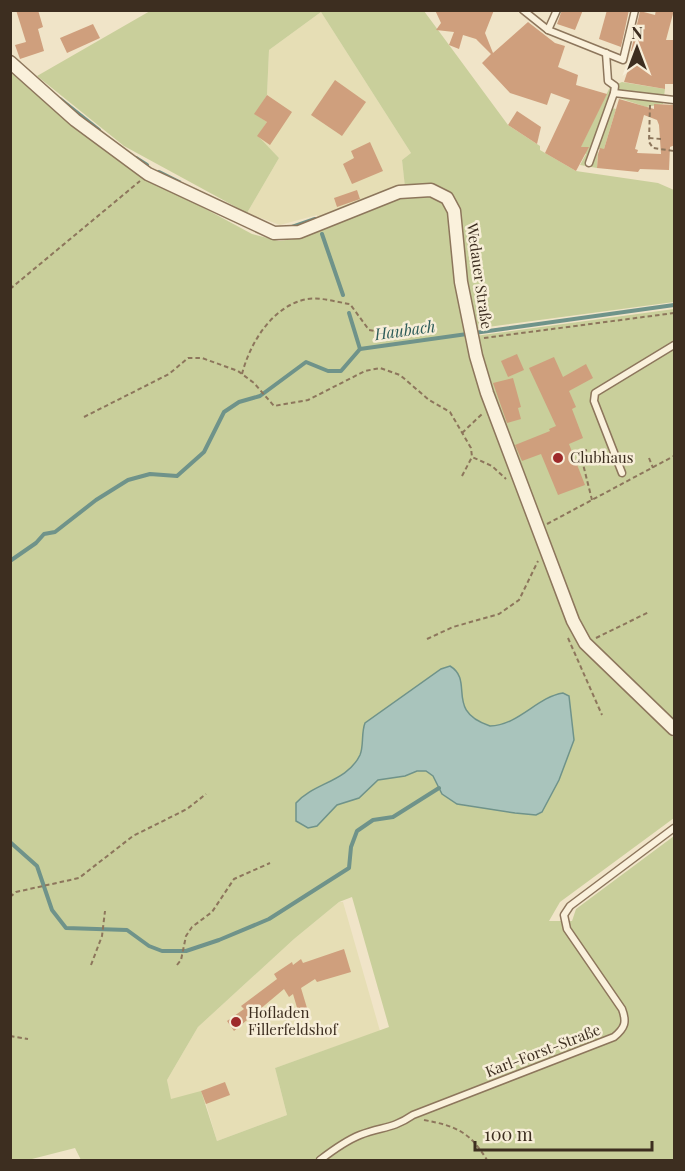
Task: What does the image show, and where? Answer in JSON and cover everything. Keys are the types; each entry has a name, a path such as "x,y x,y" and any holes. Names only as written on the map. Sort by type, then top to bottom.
{"street":[{"name":"Wedauer Straße","path":"10,63 75,120 148,174 274,233 299,232 399,192 431,190 447,198 454,211 461,282 471,334 492,406 573,621 585,642 675,729"}],"lane":[{"path":"523,10 548,30 623,60 635,10"},
{"path":"548,30 557,10"},
{"path":"589,163 614,93 615,86 608,81 606,53"},
{"path":"614,93 675,100"},
{"path":"622,473 594,401 595,393 675,345"},
{"name":"Karl-Forst-Straße","path":"320,1161 338,1146 362,1134 395,1127 413,1115 614,1037 623,1029 626,1018 622,1009 567,929 564,915 570,906 675,828"}],"path":[{"path":"649,98 649,138 653,148 675,151"},
{"path":"649,138 661,139"},
{"path":"10,289 148,174"},
{"path":"242,374 255,338 281,313 306,299 317,298 350,304 369,330 385,333 396,331"},
{"path":"471,334 675,312"},
{"path":"84,417 169,374 188,358 202,358 242,374 274,406 308,400 365,371 380,368 400,375 429,400 450,412 471,448 472,458 462,476"},
{"path":"462,433 492,406"},
{"path":"587,450 580,452 592,500"},
{"path":"539,529 675,456"},
{"path":"472,458 492,466 510,485"},
{"path":"650,458 653,468"},
{"path":"535,552 542,571"},
{"path":"427,639 453,627 499,614 512,605 519,600 538,561"},
{"path":"585,642 624,627 649,612"},
{"path":"564,631 602,715"},
{"path":"10,897 16,892 79,878 133,836 187,809 206,794"},
{"path":"177,965 181,960 183,944 192,927 212,912 234,879 270,862"},
{"path":"91,965 102,936 105,910"},
{"path":"10,1036 28,1039"},
{"path":"413,1115 422,1120 452,1125 475,1142 487,1161"}],"shaded area":[{"path":"321,12 411,153 402,160 405,185 319,220 317,215 280,225 247,213 279,158 257,136 254,114 267,95 269,50"},
{"path":"339,902 343,902 380,1031 275,1068 287,1115 217,1141 206,1104 170,1100 167,1080 198,1027 294,939"}],"green space":[{"path":"150,11 424,11 508,125 540,146 540,150 576,171 658,183 674,190 674,302 466,330 468,337 674,309 674,722 581,646 674,738 674,818 560,902 549,921 572,921 576,909 674,836 674,1160 324,1160 321,1156 315,1160 81,1160 75,1148 28,1160 11,1160 11,73 113,154 150,179 252,234 279,241 302,238 406,196 402,160 411,153 321,12 269,50 267,95 255,114 267,122 258,136 279,158 247,213 124,146 37,76","holes":["352,897 389,1027 275,1068 287,1115 217,1141 201,1091 171,1099 167,1080 198,1027 294,939 339,902"]},
{"path":"622,82 665,89 663,104 646,107 616,97 612,108 616,109 604,149 598,149 597,168 580,165 586,154 579,150 610,87"}],"water":[{"path":"450,666 457,672 468,712 476,720 490,726 510,721 554,696 563,693 569,696 574,740 559,780 542,812 536,815 457,804 442,794 433,776 426,771 417,771 405,776 378,780 359,798 337,805 317,826 308,828 296,821 296,803 303,796 339,777 354,764 360,755 365,723 441,669"}],"building":[{"path":"16,10 38,10 43,27 38,29 44,51 20,59 15,45 26,42"},
{"path":"435,10 494,10 485,33 493,53 528,22 555,43 565,46 558,67 578,75 576,85 607,94 581,147 589,147 576,171 545,153 570,100 551,93 547,105 510,93 482,63 491,54 476,39 463,35 459,49 449,45 454,32 436,30 441,23"},
{"path":"562,10 583,10 575,30 557,24"},
{"path":"607,10 629,10 621,47 599,39"},
{"path":"656,10 674,10 666,40 675,40 675,84 665,84 665,89 624,82 634,52 631,51 640,11 655,15"},
{"path":"93,24 100,38 67,53 60,38"},
{"path":"335,80 366,102 342,136 311,115"},
{"path":"267,95 292,112 270,145 257,136 267,122 254,114"},
{"path":"619,99 654,109 654,104 675,105 675,145 670,147 669,170 640,169 638,172 597,168 600,148 604,149","holes":["644,115 657,120 661,154 637,153 638,150 635,149"]},
{"path":"517,111 541,127 537,144 508,125"},
{"path":"370,142 383,171 352,184 343,164 354,158 351,151"},
{"path":"357,190 360,199 337,207 334,198"},
{"path":"517,354 524,370 508,377 501,361"},
{"path":"554,357 563,377 586,364 593,378 569,391 576,407 572,409 583,438 569,444 585,485 558,495 541,454 522,461 515,445 550,431 549,429 556,426 529,368"},
{"path":"513,378 521,407 518,408 521,419 507,423 493,383"},
{"path":"344,949 351,972 317,982 315,979 301,988 307,1008 298,1011 293,994 289,997 284,989 234,1031 227,1021 244,1009 241,1006 277,979 274,974 292,962 293,965 301,959 303,963"},
{"path":"225,1082 230,1095 206,1104 201,1091"}],"waterway":[{"path":"60,99 99,130"},
{"path":"136,158 147,165"},
{"path":"159,172 179,182"},
{"path":"292,227 315,219"},
{"path":"322,234 343,295"},
{"name":"Haubach","path":"10,561 36,543 44,534 55,532 96,500 128,480 150,474 177,476 204,452 224,412 239,402 260,396 306,362 328,371 341,371 360,349 674,305"},
{"path":"349,313 360,349"},
{"path":"10,842 37,866 52,910 66,928 127,930 149,946 162,951 186,951 269,919 349,868 351,847 357,831 373,820 393,817 439,788"}],"place":[{"name":"Clubhaus","path":"558,458"},
{"name":"Hofladen Fillerfeldshof","path":"236,1022"}]}
